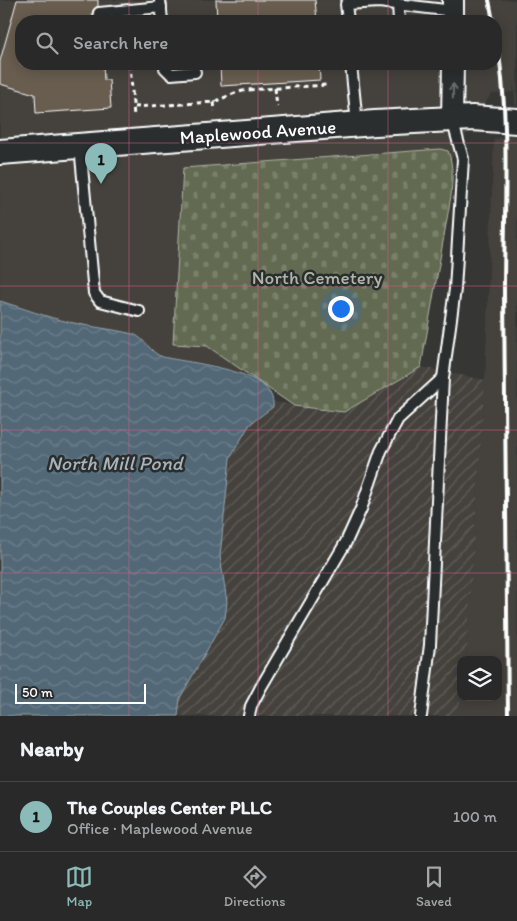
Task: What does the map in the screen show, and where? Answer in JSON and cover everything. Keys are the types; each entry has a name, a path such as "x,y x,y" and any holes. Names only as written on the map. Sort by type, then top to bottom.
{"street":[{"path":"452,119 453,70"},
{"name":"Maplewood Avenue","path":"0,152 452,119 517,121"}],"lane":[{"path":"347,15 346,4 378,2 453,11"},
{"path":"99,13 161,4"},
{"path":"398,4 399,15"},
{"path":"167,70 171,74 195,72"},
{"path":"352,70 357,125"},
{"path":"421,716 430,645 443,378 455,289 463,159 452,119"},
{"path":"80,145 94,293 100,301 139,311"},
{"path":"249,716 250,706 260,687 346,542 368,492 381,451 394,426 410,406 443,378"}],"path":[{"path":"131,70 134,117"},
{"path":"134,107 214,102 234,92 327,85"},
{"path":"275,88 277,107"},
{"path":"214,102 215,111"}],"shaded area":[{"path":"0,0 517,0 517,135 514,83 513,92 491,94 451,160 453,172 451,196 421,367 294,406 249,378 225,369 214,365 160,357 135,335 67,322 0,301"},
{"path":"517,135 517,716 458,716 460,701 502,701 502,656 466,656 485,380 494,139"},
{"path":"421,367 485,380 466,656 457,656 457,701 460,701 458,716 178,716 180,698 225,618 227,602 220,556 230,458 250,424 268,412 273,407 274,402 344,412"}],"green space":[{"name":"North Cemetery","path":"440,149 448,151 450,157 452,174 451,196 421,367 344,412 294,406 207,346 173,344 183,168"}],"water":[{"name":"North Mill Pond","path":"0,301 60,320 133,334 163,357 209,365 246,376 261,384 271,394 273,407 250,424 230,458 220,556 227,602 225,618 180,698 178,716 0,716"}],"building":[{"path":"17,0 98,0 98,6 93,10 93,15 15,15 15,70 103,70 104,80 109,80 111,108 36,113 35,94 0,84 0,61"},
{"path":"216,0 315,0 316,15 217,15"},
{"path":"220,70 319,70 320,80 221,86"}],"railway":[{"path":"489,0 492,15"},
{"path":"501,70 505,131 504,294 508,716"}],"place":[{"name":"The Couples Center PLLC","path":"101,184"}]}
